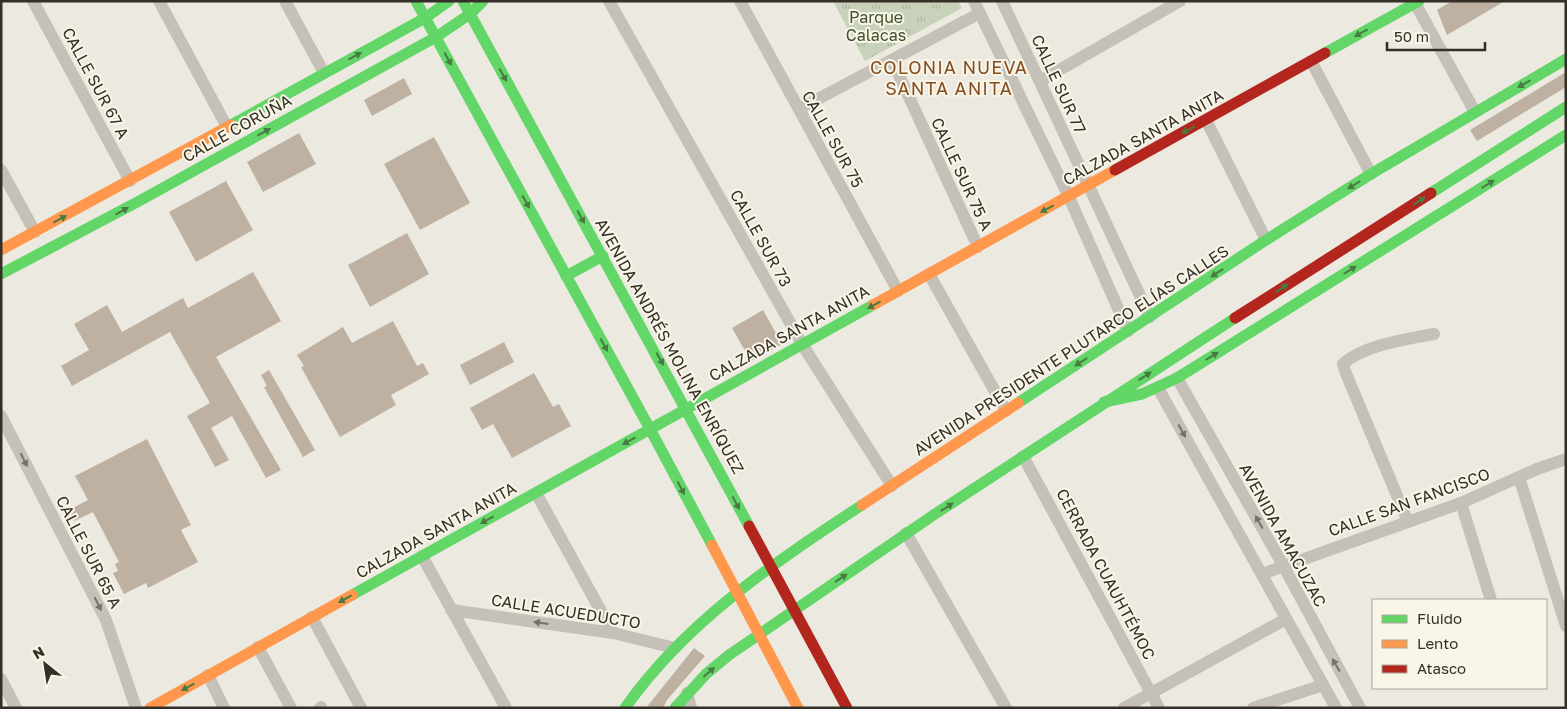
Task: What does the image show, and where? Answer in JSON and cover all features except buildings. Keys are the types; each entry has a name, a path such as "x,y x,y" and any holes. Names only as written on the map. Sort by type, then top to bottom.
{"main road":[{"path":"416,1 650,429 798,708"},
{"name":"CALLE CORUÑA","path":"1,250 425,18 449,1"},
{"name":"AVENIDA ANDRÉS MOLINA ENRÍQUEZ","path":"463,1 687,409 847,708"},
{"name":"CALLE CORUÑA","path":"1,274 141,200 436,37 470,14 483,1"},
{"name":"CALZADA SANTA ANITA","path":"150,708 1417,2"},
{"name":"AVENIDA PRESIDENTE PLUTARCO ELÍAS CALLES","path":"625,708 642,684 704,619 770,567 1266,240 1371,174 1566,59"},
{"path":"675,708 722,661 906,534 1104,402 1566,107"},
{"path":"1104,402 1125,400 1158,388 1178,378 1566,135"},
{"path":"566,276 603,256"}],"street":[{"name":"CALLE SUR 67 A","path":"33,1 130,181"},
{"path":"159,1 227,128"},
{"path":"285,1 324,73"},
{"name":"CALLE SUR 73","path":"609,1 802,344 892,486"},
{"name":"CALLE SUR 75","path":"740,1 898,291"},
{"path":"974,1 1069,197 1128,331"},
{"name":"CALLE SUR 77","path":"1002,1 1150,317"},
{"path":"1040,81 1180,1"},
{"path":"1417,2 1475,112"},
{"path":"799,109 980,13"},
{"name":"CALLE SUR 75 A","path":"892,60 978,247"},
{"path":"1310,61 1371,174"},
{"path":"1206,120 1266,240"},
{"path":"1,170 34,232"},
{"path":"930,274 1006,411"},
{"path":"1408,522 1345,371 1344,364 1349,359 1383,344 1434,334"},
{"name":"AVENIDA AMACUZAC","path":"1178,378 1283,565 1360,708"},
{"path":"1158,388 1336,708"},
{"name":"CALLE SUR 65 A","path":"1,416 106,620 136,708"},
{"name":"CERRADA CUAUHTÉMOC","path":"1024,456 1159,708"},
{"name":"CALLE SAN FANCISCO","path":"1262,574 1461,503 1519,477 1566,459"},
{"path":"1519,477 1566,626"},
{"path":"536,493 613,633"},
{"path":"1461,503 1491,599"},
{"path":"906,534 1006,708"},
{"path":"422,556 506,708"},
{"name":"CALLE ACUEDUCTO","path":"451,610 613,633 675,648"},
{"path":"312,617 361,708"},
{"path":"1124,708 1286,618"},
{"path":"258,647 291,708"},
{"path":"208,676 224,708"},
{"path":"1,679 16,708"},
{"path":"1253,708 1323,685"},
{"path":"687,694 691,708"}],"green space":[{"name":"Parque Calacas","path":"833,1 958,1 962,8 865,61"}],"traffic: fast":[{"path":"416,1 712,545"},
{"path":"231,125 425,18 449,1"},
{"path":"463,1 749,526"},
{"path":"1,274 141,200 436,37 470,14 483,1"},
{"path":"1325,53 1419,1"},
{"path":"1018,403 1266,240 1371,174 1566,59"},
{"path":"1431,193 1566,107"},
{"path":"1104,402 1142,394 1177,378 1566,135"},
{"path":"566,276 603,256"},
{"path":"352,595 873,305"},
{"path":"675,708 706,674 729,655 935,514 1235,318"},
{"path":"625,708 675,648 733,596 796,549 862,505"}],"traffic: slow":[{"path":"1,250 231,125"},
{"path":"873,305 1115,170"},
{"path":"862,505 1018,403"},
{"path":"712,545 798,708"},
{"path":"150,708 352,595"}],"traffic: jam":[{"path":"1115,170 1325,53"},
{"path":"1235,318 1431,193"},
{"path":"749,526 847,708"}],"district":[{"name":"COLONIA NUEVA SANTA ANITA","path":"949,77"}]}
